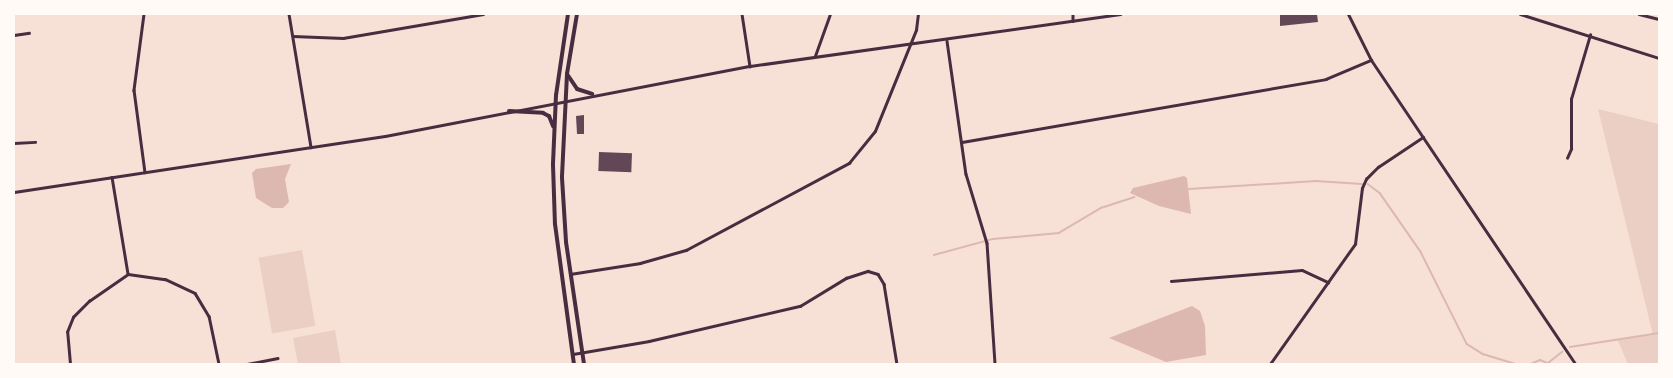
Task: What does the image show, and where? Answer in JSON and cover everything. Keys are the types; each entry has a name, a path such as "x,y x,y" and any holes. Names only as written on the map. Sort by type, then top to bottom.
{"main road":[{"path":"568,14 555,101 554,224 574,364"},
{"path":"577,14 567,74 562,178 570,274 584,364"},
{"path":"567,74 577,89 592,94"},
{"path":"509,111 543,113 549,116 554,128"}],"street":[{"path":"144,14 134,90 145,172"},
{"path":"289,14 311,148"},
{"path":"450,14 451,19"},
{"path":"293,36 343,38 483,14"},
{"path":"742,14 750,66"},
{"path":"815,56 830,14"},
{"path":"570,274 640,264 686,250 777,200 835,173 849,163 875,131 909,44 918,14"},
{"path":"1073,14 1073,21"},
{"path":"14,192 311,148 565,99 750,66 909,44 948,41 1120,14"},
{"path":"1348,14 1371,60 1574,364"},
{"path":"1520,14 1659,58"},
{"path":"1639,14 1659,19"},
{"path":"14,35 29,33"},
{"path":"1566,158 1571,149 1571,99 1590,35"},
{"path":"948,41 972,201 987,243 995,364"},
{"path":"962,142 1326,79 1371,60"},
{"path":"1270,364 1355,244 1362,188 1366,180 1378,167 1423,137"},
{"path":"14,143 36,142"},
{"path":"112,177 128,274"},
{"path":"1171,281 1302,270 1328,282"},
{"path":"573,354 649,341 800,306 856,274 875,272 884,284 897,364"},
{"path":"70,364 67,332 73,317 89,301 128,274 165,279 195,293 209,316 219,364"},
{"path":"247,364 277,358"}],"shaded area":[{"path":"1598,109 1659,124 1659,364 1628,364 1617,339 1653,335"},
{"path":"291,164 285,179 289,202 283,208 272,208 256,198 252,173 256,169"},
{"path":"1184,176 1187,178 1191,214 1159,206 1130,193 1133,188"},
{"path":"302,250 315,326 272,333 259,258"},
{"path":"1192,306 1200,311 1205,326 1206,355 1166,362 1109,338"},
{"path":"335,330 341,364 298,364 293,338"}],"building":[{"path":"1280,14 1317,14 1318,22 1280,26"},
{"path":"584,115 584,134 577,134 576,116"},
{"path":"599,152 632,153 631,172 598,171"}],"waterway":[{"path":"1189,189 1316,181 1362,184"},
{"path":"1368,184 1380,193 1421,252 1467,344 1483,354 1516,364"},
{"path":"934,255 993,239 1059,233 1101,208 1134,197"},
{"path":"1570,347 1659,333"},
{"path":"1548,363 1562,352"},
{"path":"1531,364 1540,360 1548,363"}]}
